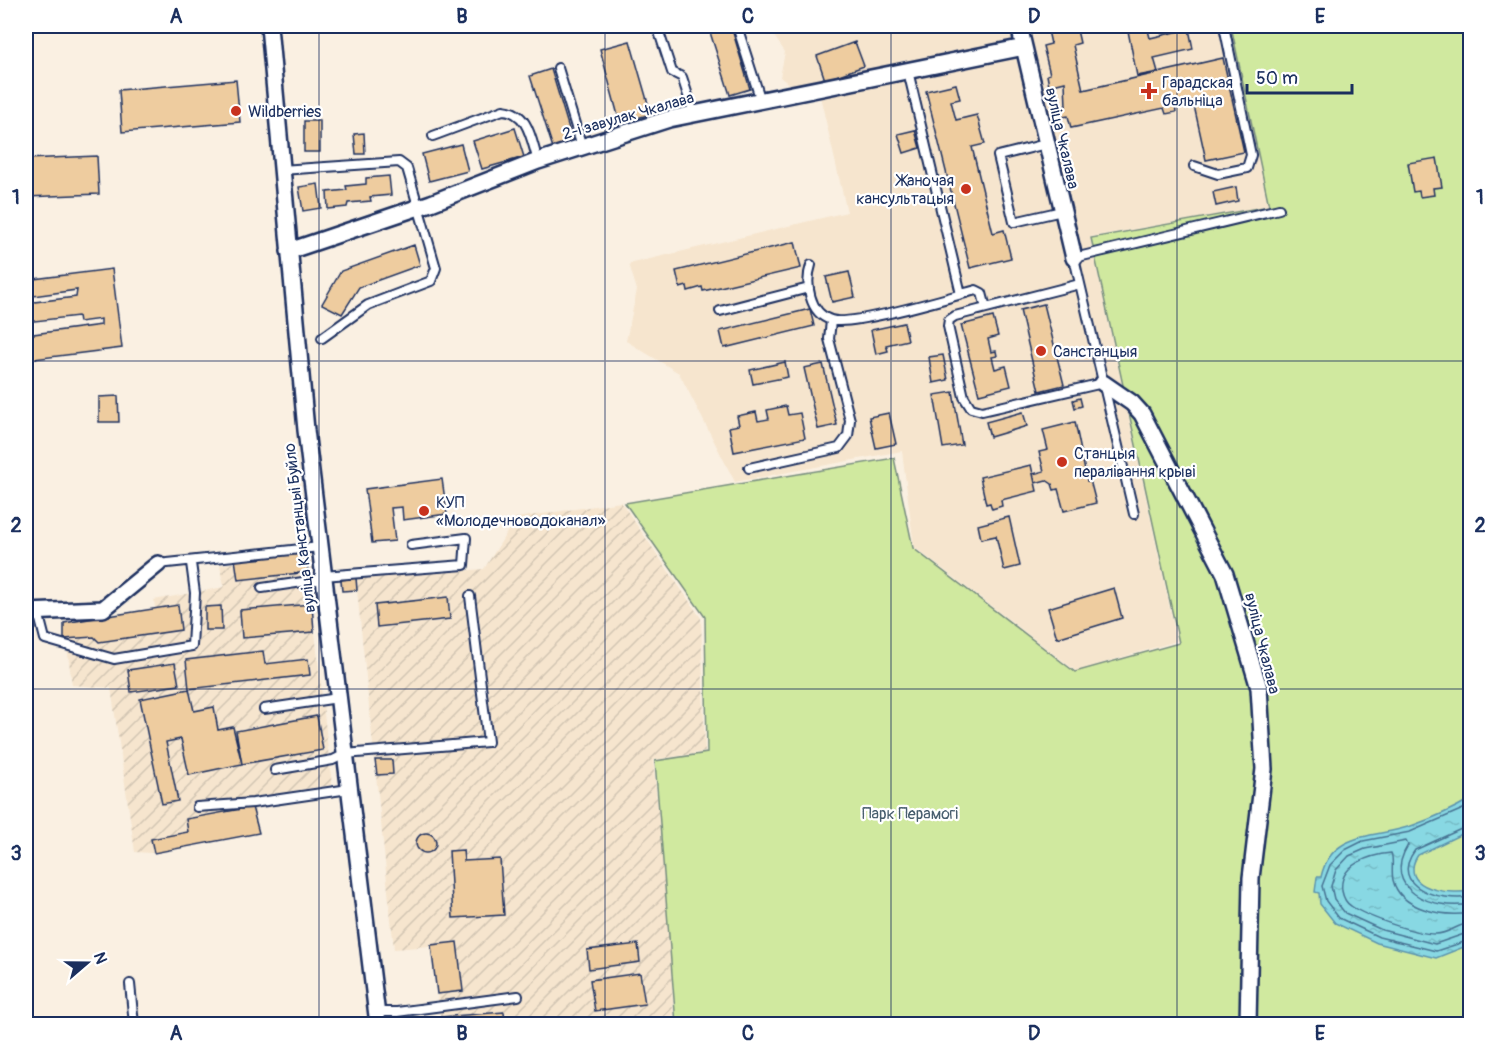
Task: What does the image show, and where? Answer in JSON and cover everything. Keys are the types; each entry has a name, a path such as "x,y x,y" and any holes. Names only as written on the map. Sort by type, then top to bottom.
{"street":[{"name":"вуліца Канстанцыі Буйло","path":"269,26 281,170 323,577 378,1018"},
{"name":"вуліца Чкалава","path":"1019,26 1074,258"},
{"name":"2-і завулак Чкалава","path":"289,251 538,161 694,114 1023,47"},
{"name":"вуліца Чкалава","path":"1103,383 1132,403 1142,414 1225,574 1259,688 1264,769 1251,878 1248,1024"},
{"path":"32,612 103,609 158,564"}],"lane":[{"path":"657,26 672,72 682,77 694,114"},
{"path":"737,26 761,102"},
{"path":"1194,166 1218,174 1246,168 1251,155 1224,26"},
{"path":"558,68 582,147"},
{"path":"908,71 961,294"},
{"path":"433,136 503,110 514,111 525,121 538,161"},
{"path":"1046,144 998,156 1014,222 1062,211"},
{"path":"281,170 399,162 407,168 436,268 431,281 369,305 322,338"},
{"path":"1134,514 1074,258 1279,209"},
{"path":"811,265 807,278 813,305 831,321 848,321 976,290 982,292 986,308"},
{"path":"1080,284 955,316 949,320 948,326 964,397 971,408 982,411 1103,383"},
{"path":"720,311 809,288"},
{"path":"749,468 839,448 848,436 850,420 829,339 831,321"},
{"path":"262,588 323,577 464,565 466,538 411,544"},
{"path":"158,564 191,563 320,547"},
{"path":"32,612 45,639 114,659 192,646 195,593 191,563"},
{"path":"274,770 333,760 345,754 488,742 471,596"},
{"path":"264,709 338,698"},
{"path":"197,807 253,803 349,789"},
{"path":"130,984 134,1024"},
{"path":"378,1018 397,1012 518,996"}],"shaded area":[{"path":"767,26 1231,26 1268,206 1090,237 1177,641 1076,671 914,547 902,451 735,482 679,373 626,341 637,290 629,264 847,212 816,79 790,85 780,77 785,52"},
{"path":"621,502 701,618 705,752 653,760 669,921 674,1024 441,1024 431,946 394,949 357,590 342,591 341,580 484,569 516,518"},
{"path":"306,552 332,785 252,797 259,833 150,853 135,852 111,688 72,685 64,623 155,608 154,600 224,587 220,565"}],"green space":[{"name":"Парк Перамогі","path":"1231,26 1470,26 1470,1024 676,1024 655,761 707,753 705,617 625,503 894,458 913,548 1075,672 1179,643 1091,238 1269,206"}],"water":[{"path":"1470,799 1470,830 1418,855 1413,868 1419,882 1427,887 1455,892 1470,891 1469,945 1436,958 1377,943 1335,923 1320,904 1319,893 1315,892 1317,877 1321,877 1326,862 1334,851 1356,839 1411,826 1449,811"}],"building":[{"path":"708,26 731,26 750,89 730,95"},
{"name":"Гарадская бальніца","path":"1047,26 1096,26 1077,30 1080,43 1073,45 1083,90 1223,58 1244,152 1206,160 1193,101 1175,105 1176,112 1166,114 1164,108 1071,128 1068,116 1062,117 1060,107 1066,106 1065,82 1049,86 1047,75 1050,74 1043,46 1051,44"},
{"name":"Гарадская бальніца","path":"1127,26 1147,26 1150,38 1189,29 1193,49 1154,58 1158,72 1137,76"},
{"path":"630,41 651,114 620,123 600,49"},
{"path":"855,42 864,66 825,80 817,56"},
{"path":"551,69 573,142 553,148 530,76"},
{"path":"236,80 240,122 122,132 119,90"},
{"name":"Жаночая кансультацыя","path":"956,84 960,99 951,101 956,120 977,115 985,144 972,147 993,233 1004,230 1011,258 970,268 926,91"},
{"path":"304,121 320,121 320,152 304,152"},
{"path":"515,128 524,157 482,169 473,141"},
{"path":"915,130 920,148 904,153 898,134"},
{"path":"364,133 365,154 356,154 354,134"},
{"path":"461,144 468,171 429,181 422,154"},
{"path":"97,156 99,194 26,197 26,159"},
{"path":"1437,158 1442,187 1433,188 1434,195 1420,197 1419,191 1413,192 1408,163"},
{"path":"389,176 391,195 370,197 371,201 348,203 347,207 328,209 327,192 347,190 346,186 366,184 366,178"},
{"path":"318,184 321,208 303,211 299,187"},
{"path":"1236,187 1238,201 1216,206 1213,192"},
{"path":"795,242 801,268 703,291 702,287 688,291 687,286 680,288 676,271"},
{"path":"414,245 420,265 359,287 342,314 322,304 341,271"},
{"path":"112,269 122,348 26,360 26,335 101,325 101,319 79,322 78,316 26,322 26,303 76,297 77,290 26,297 26,280"},
{"path":"849,272 855,297 832,302 826,277"},
{"name":"Санстанцыя","path":"1044,304 1064,385 1039,391 1020,310"},
{"path":"810,309 814,326 724,348 720,331"},
{"path":"993,317 998,336 988,339 991,352 996,351 997,356 992,357 995,369 1006,366 1011,386 979,394 961,325"},
{"path":"904,323 908,340 886,345 888,351 876,354 871,330"},
{"path":"943,355 948,380 933,383 929,357"},
{"path":"785,362 788,377 753,384 750,370"},
{"path":"823,364 837,425 818,429 804,368"},
{"path":"953,392 962,445 943,448 934,395"},
{"path":"118,396 119,422 99,422 99,397"},
{"path":"1080,398 1082,406 1075,408 1073,400"},
{"path":"786,406 788,415 800,413 805,438 734,452 729,427 739,425 737,416 756,412 758,421 769,419 767,410"},
{"path":"1023,412 1027,426 990,437 986,422"},
{"path":"889,413 896,444 876,448 869,417"},
{"name":"Станцыя пералівання крыві","path":"1075,422 1087,481 1090,480 1096,503 1064,511 1058,489 1054,490 1052,484 1046,480 1035,483 1033,474 1044,471 1039,452 1048,450 1043,430"},
{"path":"1031,465 1037,491 1001,500 1002,506 992,509 990,503 986,504 980,477"},
{"name":"КУП «Молодечноводоканал»","path":"442,479 447,514 403,520 402,507 391,508 395,541 372,543 365,489"},
{"path":"1009,517 1020,566 1004,570 996,536 981,539 978,525"},
{"path":"306,552 308,572 238,580 235,559"},
{"path":"356,578 357,590 342,591 341,580"},
{"path":"1114,588 1122,618 1057,638 1048,608"},
{"path":"448,597 450,619 377,627 375,605"},
{"path":"312,604 314,632 242,638 240,610"},
{"path":"178,605 181,630 99,642 94,637 64,639 64,623"},
{"path":"221,606 222,630 205,630 205,607"},
{"path":"263,651 265,664 308,659 310,675 189,689 186,660"},
{"path":"175,663 179,685 131,692 128,670"},
{"path":"189,689 194,711 214,707 218,730 233,727 242,764 189,775 181,739 166,742 178,801 162,804 140,699"},
{"path":"317,716 323,750 242,764 236,731"},
{"path":"375,760 392,760 393,774 377,775"},
{"path":"252,807 259,833 154,853 151,839 188,832 186,819"},
{"path":"426,833 433,836 436,843 433,850 426,853 419,850 416,843 419,836"},
{"path":"463,850 464,861 500,859 504,915 453,918 449,851"},
{"path":"457,942 463,991 437,994 431,945"},
{"path":"638,944 640,962 589,969 587,950"},
{"path":"640,973 645,1004 595,1011 590,980"},
{"path":"504,1012 505,1024 441,1024 441,1017"}],"place":[{"name":"Гарадская бальніца","path":"1149,91"},
{"name":"Wildberries","path":"236,111"},
{"name":"Жаночая кансультацыя","path":"966,189"},
{"name":"Санстанцыя","path":"1041,351"},
{"name":"Станцыя пералівання крыві","path":"1062,462"},
{"name":"КУП «Молодечноводоканал»","path":"424,511"}]}
